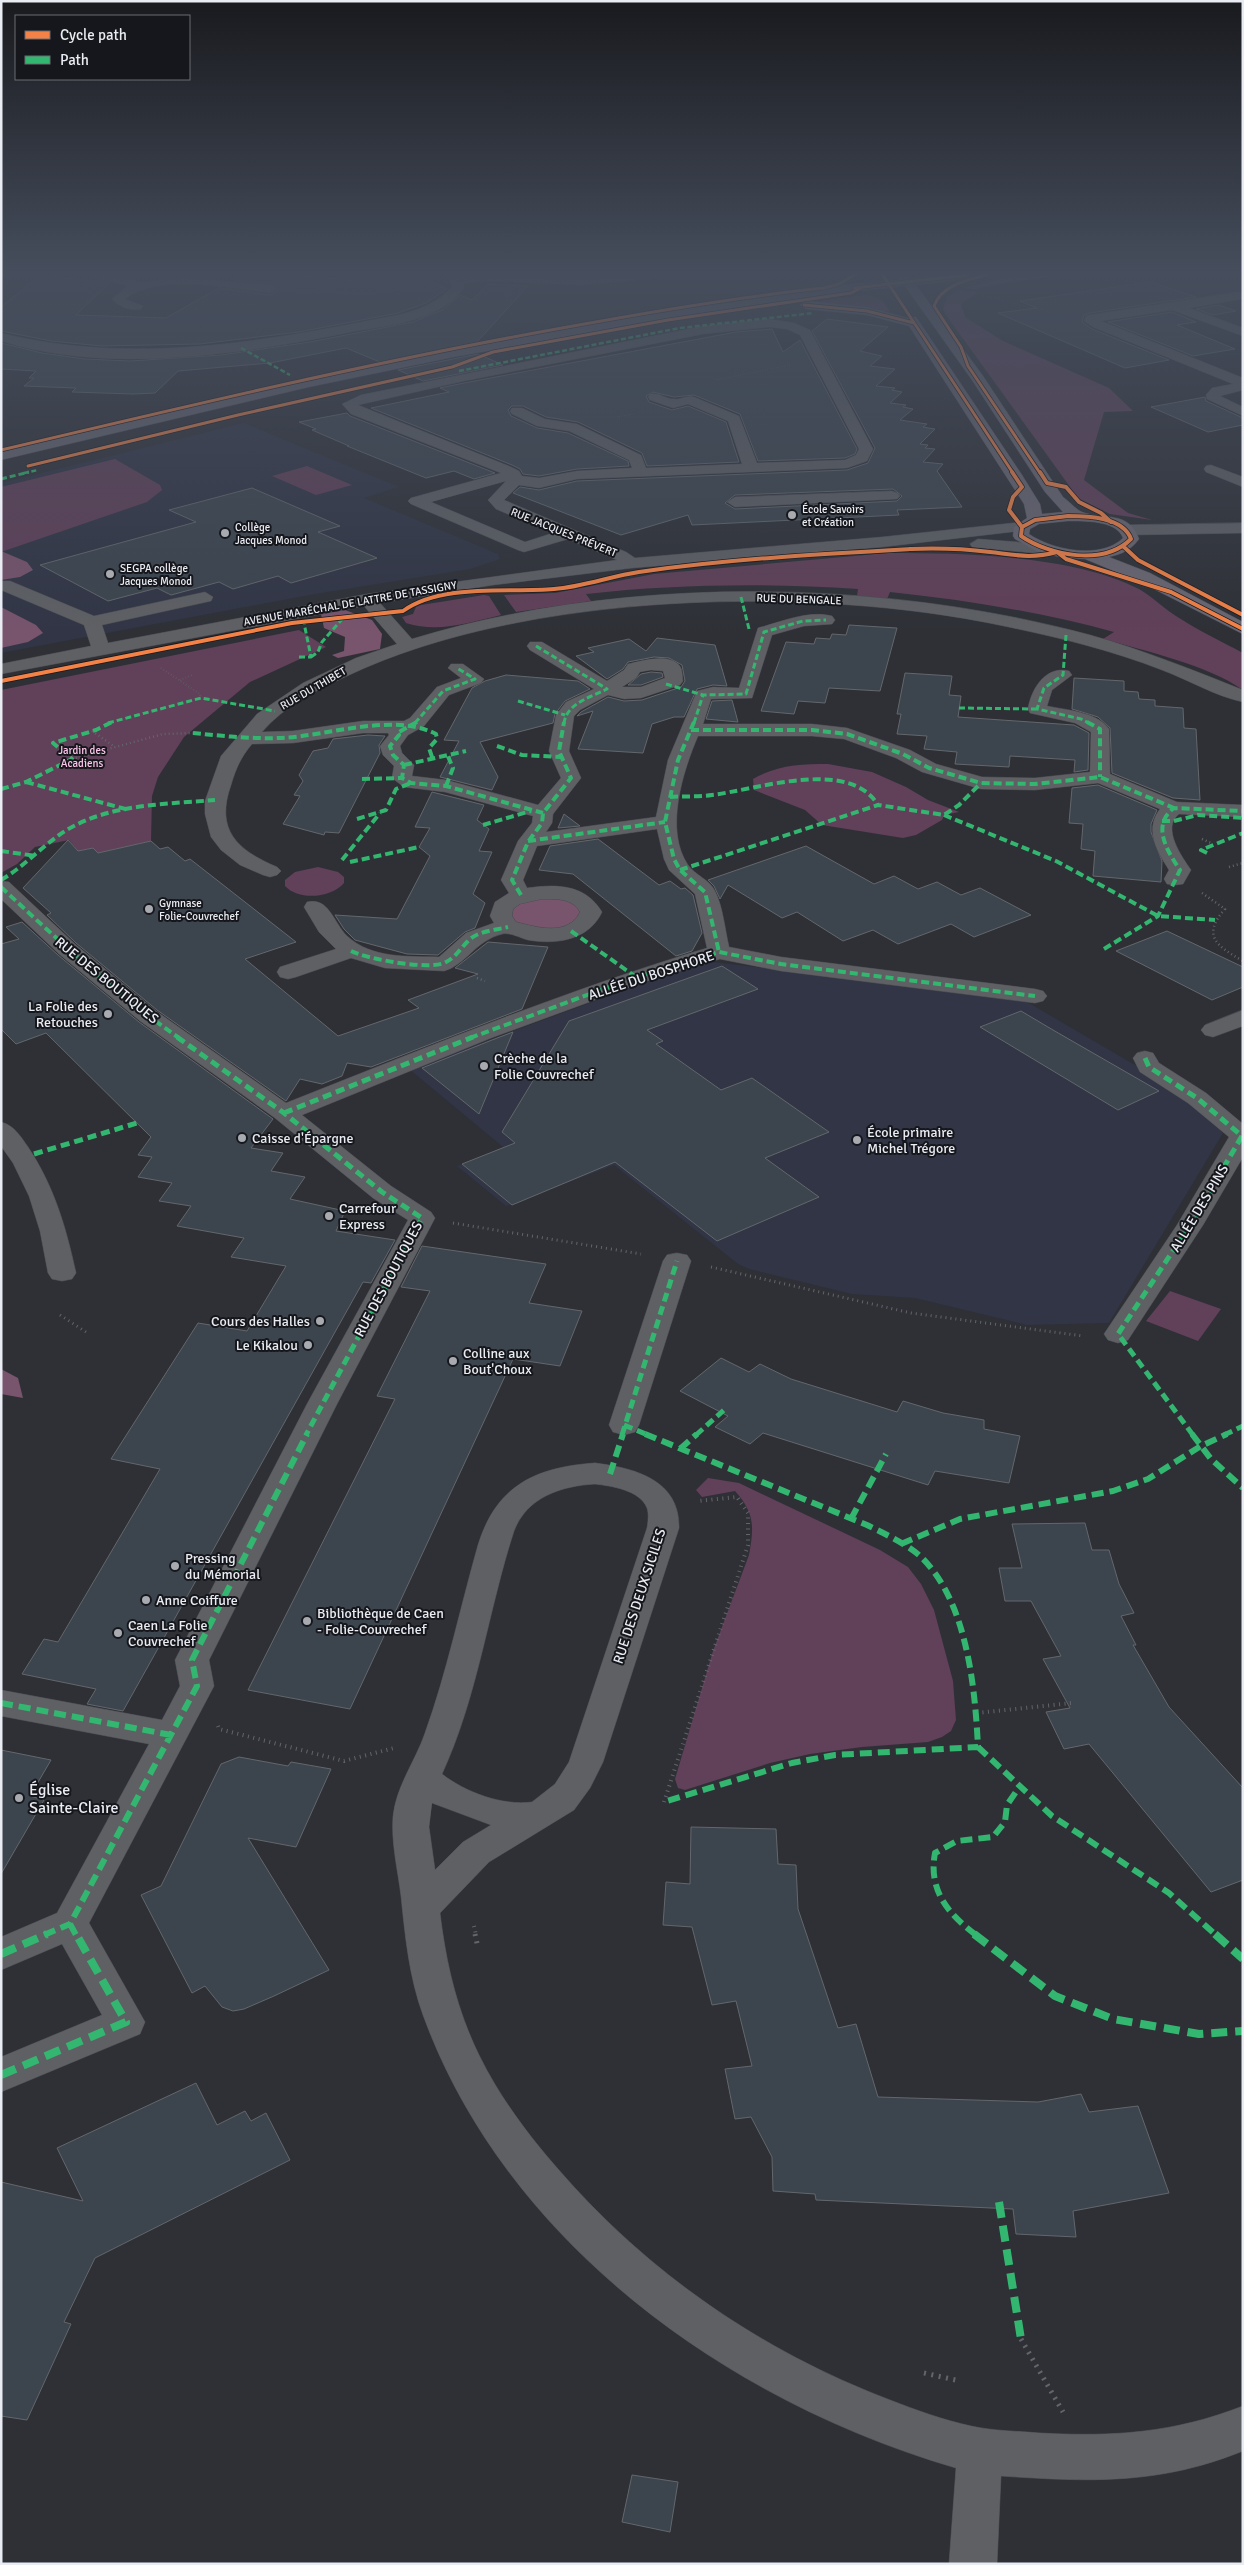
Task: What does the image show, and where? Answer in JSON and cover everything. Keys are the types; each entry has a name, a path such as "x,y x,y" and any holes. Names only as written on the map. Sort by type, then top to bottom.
{"main road":[{"path":"1,456 264,394"},
{"path":"1,466 305,394"},
{"path":"961,394 1032,504 1029,523 1020,533 1026,541 1044,549 1085,554 1108,552 1124,547 1131,539 1128,530 1111,522 1077,516 1029,523"},
{"path":"987,394 1058,500 1077,516"},
{"path":"1124,547 1138,560 1243,615"},
{"path":"1085,554 1144,577 1243,629"}],"street":[{"path":"384,394 360,399 349,404 356,411 446,445 515,477 539,483 577,476 640,472 847,464 862,458 866,453 866,449 837,394"},
{"path":"1214,394 1214,400 1243,412"},
{"path":"655,397 673,404 689,400 734,419 758,468 782,500"},
{"path":"517,411 542,423 572,427 636,458 640,472"},
{"path":"1211,469 1243,483"},
{"path":"515,477 416,501 524,547 568,534"},
{"name":"RUE JACQUES PRÉVERT","path":"515,477 496,500 501,506 620,555 632,562"},
{"path":"734,502 892,496"},
{"name":"AVENUE MARÉCHAL DE LATTRE DE TASSIGNY","path":"1,669 367,599 632,562 882,542 1029,523"},
{"path":"1128,530 1243,528"},
{"name":"AVENUE MARÉCHAL DE LATTRE DE TASSIGNY","path":"882,542 961,542 1044,549"},
{"path":"4,585 92,622 205,597"},
{"name":"RUE DU BENGALE","path":"349,667 407,644 511,619 619,604 709,598 819,599 958,613 1057,632 1186,672 1243,697"},
{"path":"367,599 407,644"},
{"path":"666,684 703,695 713,693 746,694 764,632 802,622 826,620"},
{"path":"92,622 100,649"},
{"path":"521,895 512,880 528,841 542,823 542,813 570,778 559,751 565,715 573,706 607,689 630,674 634,668 664,665 672,668 674,681 636,694 617,693 607,689 536,646"},
{"name":"RUE DU THIBET","path":"270,870 247,862 222,837 216,824 215,800 219,782 232,756 245,738 280,706 349,667"},
{"path":"457,668 475,679 443,691 417,722 397,732 398,735 390,746 393,755 404,765 402,778 411,783 446,786 542,813"},
{"path":"1063,675 1050,679 1042,687 1037,709 1081,719 1100,729 1100,777"},
{"path":"703,695 678,760 665,822 674,859 680,870 705,892 719,952"},
{"path":"245,738 293,737 363,727 408,727"},
{"path":"691,730 812,730 847,734 904,754 929,768 980,783 1035,784 1100,777 1174,808 1243,811"},
{"path":"1174,808 1166,812 1162,821 1166,850 1180,870 1175,879"},
{"path":"528,841 665,822"},
{"name":"RUE DES BOUTIQUES","path":"1,887 67,949 148,1016 284,1113 382,1192 422,1218 322,1404 192,1660 196,1686"},
{"path":"315,908 324,926 360,957 383,961 444,964 458,954 469,939 484,932 508,927 526,933 548,935 568,932 582,926 589,920 591,912 585,902 573,895 546,891 521,895 502,906 500,913 502,920 508,927"},
{"path":"288,972 351,951"},
{"name":"ALLÉE DU BOSPHORE","path":"284,1113 483,1033 636,977 719,952 781,964 1035,996"},
{"path":"1213,1030 1243,1017"},
{"name":"ALLÉE DES PINS","path":"1118,1334 1190,1225 1242,1136 1197,1098 1149,1067 1145,1058"},
{"path":"1,1128 24,1157 44,1198 62,1273"},
{"path":"624,1425 677,1261"},
{"name":"RUE DES DEUX SICILES","path":"420,1909 476,1852 556,1805 576,1785 586,1762 663,1528 663,1508 654,1496 642,1486 610,1474 583,1475 545,1484 520,1499 507,1512 494,1546 442,1736 422,1777 411,1818 420,1909 441,2014 474,2086 512,2143 542,2182 576,2220 654,2291 745,2354 840,2402 908,2429 980,2451 1091,2460 1171,2453 1215,2440 1243,2428"},
{"path":"1,1954 70,1924 196,1686"},
{"path":"1,1703 171,1735"},
{"path":"422,1777 443,1793 475,1807 508,1815 536,1816"},
{"path":"1,2075 126,2022 70,1924"},
{"path":"973,2564 980,2451"}],"path":[{"path":"655,397 661,394"},
{"path":"572,427 673,404"},
{"path":"161,668 200,694 200,698"},
{"path":"180,680 192,675"},
{"path":"92,731 115,747"},
{"path":"72,759 163,734 193,733"},
{"path":"1229,867 1243,863"},
{"path":"1225,909 1214,920 1216,941 1218,946 1227,953 1243,961"},
{"path":"422,1218 741,1272 911,1313 1078,1336 1118,1334"},
{"path":"60,1315 86,1332"},
{"path":"664,1802 748,1545 748,1513 737,1497 698,1501"},
{"path":"196,1686 219,1729 344,1761 442,1736"},
{"path":"977,1712 1072,1703"},
{"path":"474,1926 478,1948"},
{"path":"1021,2339 1091,2460"},
{"path":"924,2373 960,2381"}],"shaded area":[{"name":"Collège Jacques Monod","path":"244,423 399,487 364,498 498,554 500,559 470,569 315,594 1,653 1,483"},
{"path":"1,551 27,562 33,570 20,577 1,580"},
{"path":"1,607 36,625 43,633 28,642 1,648"},
{"path":"345,610 372,620 382,634 380,649 338,658 332,655 344,651 345,637 324,628 321,614"},
{"path":"539,895 572,900 582,911 577,922 557,929 521,927 509,917 511,906"},
{"name":"École primaire Michel Trégore","path":"705,961 1022,999 1195,1100 1223,1133 1109,1323 1027,1325 915,1298 852,1294 749,1269 738,1264 614,1165 506,1206 457,1166 503,1147 409,1069"},
{"path":"1,1369 18,1378 23,1398 1,1394"}],"green space":[{"path":"1003,394 1115,394 1133,411 1104,412 1084,480 1128,513 1152,520 1110,514 1078,498"},
{"path":"115,459 160,485 162,490 147,502 1,552 1,487"},
{"path":"307,466 352,485 316,495 272,476"},
{"path":"888,553 983,555 1016,558 1082,569 1112,578 1139,589 1184,621 1243,653 1243,690 1229,681 1194,666 1103,639 1114,632 1031,613 947,599 890,592 887,599 857,596 858,589 824,587 688,586 586,594 591,601 516,612 504,595 555,593 654,574"},
{"path":"484,595 489,596 501,615 465,624 441,627 418,626 406,623 402,617 413,614 416,607 421,605"},
{"name":"Jardin des Acadiens","path":"299,630 326,647 250,682 184,737 158,777 152,796 151,841 98,853 93,848 78,851 69,840 35,847 17,864 1,873 1,690"},
{"path":"828,764 872,772 906,787 928,800 959,812 944,815 942,820 916,835 903,838 822,825 805,810 754,790 753,779 762,774 780,768 799,765"},
{"path":"318,867 338,872 344,877 344,883 331,892 315,896 298,894 285,886 285,880 295,872"},
{"path":"1170,1291 1221,1309 1198,1341 1146,1321"},
{"path":"708,1478 739,1483 880,1550 908,1567 921,1584 934,1610 953,1681 956,1720 951,1731 942,1737 928,1742 862,1747 810,1754 770,1763 685,1790 678,1788 675,1779 713,1651 749,1555 752,1536 750,1514 735,1491 702,1497 696,1490"}],"building":[{"path":"441,394 650,394 646,396 649,402 672,410 688,406 726,422 739,462 647,466 642,453 578,422 546,417 523,406 512,406 508,410 511,416 537,428 568,433 628,461 629,466 577,469 539,476 523,474 520,469 512,465 371,408"},
{"path":"660,394 828,394 857,449 855,454 845,458 758,461 740,414 694,395 674,397"},
{"path":"846,394 900,394 890,403 906,405 903,407 913,409 900,420 927,424 923,427 935,429 920,444 928,445 925,448 935,449 923,462 943,464 937,471 962,507 897,510 899,515 692,525 688,515 621,535 513,493 520,487 539,490 577,481 847,470 868,463 875,448","holes":["893,489 902,496 897,501 735,509 725,503 735,495"]},
{"path":"1205,397 1206,401 1243,418 1243,425 1208,432 1151,407"},
{"path":"347,413 350,416 495,473 474,479 454,471 426,478 347,446 349,446 312,430 316,429 299,422"},
{"path":"252,488 340,526 318,532 377,558 291,583 278,576 233,589 219,582 171,595 157,588 108,601 40,565 196,522 169,510"},
{"path":"849,625 897,628 880,691 829,688 825,703 798,701 794,714 761,711 786,642 814,644 816,638 830,639 832,634 846,635"},
{"path":"657,638 715,645 727,686 713,685 697,689 684,717 674,717 652,724 643,753 578,749 593,711 577,716 581,712 608,697 624,701 642,700 681,687 685,681 682,665 669,658 654,657 628,662 623,669 607,679 576,656 594,652 588,648 629,639 646,651"},
{"path":"651,672 662,673 663,677 641,685 628,685 641,674"},
{"path":"905,673 952,676 949,695 961,696 958,717 1074,725 1089,733 1088,770 1074,772 1075,760 1010,756 1009,767 955,764 957,752 924,749 927,736 897,734 901,714 897,714"},
{"path":"506,675 578,681 590,689 565,701 555,714 553,723 480,742 498,777 492,790 440,777 459,741 444,740 472,688 485,681"},
{"path":"1074,678 1124,681 1124,691 1138,692 1139,699 1155,700 1155,706 1183,708 1184,728 1196,729 1200,800 1173,798 1112,773 1110,728 1098,717 1072,709"},
{"path":"732,700 738,722 706,719 712,701"},
{"path":"368,735 385,736 379,745 380,753 339,833 325,832 324,835 283,824 300,796 294,795 303,781 299,775 313,751 328,748 333,739"},
{"path":"1098,785 1157,810 1151,824 1151,832 1162,861 1161,882 1093,876 1095,851 1081,849 1083,824 1069,823 1072,788"},
{"path":"432,792 484,805 477,820 489,829 479,851 492,852 473,894 485,903 475,928 465,932 438,955 407,954 355,940 344,929 335,915 397,919 430,856 419,847 430,828 415,827"},
{"path":"564,814 580,826 558,828"},
{"path":"598,839 659,885 670,881 681,889 685,888 693,895 702,933 692,951 676,956 573,874 539,870 550,846"},
{"path":"68,840 78,851 93,848 98,853 151,841 160,849 168,847 185,861 190,859 296,942 245,959 338,1036 419,1008 408,1000 478,974 455,968 488,942 548,947 522,1009 371,1067 347,1063 342,1076 322,1084 300,1079 286,1101 157,1010 76,943 47,915 51,913 23,888"},
{"path":"806,846 874,884 894,876 918,889 937,882 961,895 980,888 1031,915 974,937 951,924 898,944 873,930 843,941 797,912 782,918 728,885 720,899 714,886 708,880"},
{"path":"22,922 58,955 139,1022 273,1119 251,1148 283,1153 271,1171 305,1177 290,1199 345,1211 336,1231 395,1240 371,1283 363,1282 123,1711 87,1704 96,1689 22,1674 44,1639 58,1642 160,1469 111,1459 198,1323 247,1331 286,1266 231,1257 244,1238 177,1226 191,1206 159,1201 172,1183 138,1177 152,1157 138,1155 151,1137 46,1033 16,1044 1,1029 1,944 19,939 6,927"},
{"path":"1167,931 1243,967 1243,987 1212,1000 1116,951"},
{"path":"722,966 758,989 647,1030 663,1041 656,1044 721,1090 752,1078 829,1132 765,1158 819,1197 717,1241 615,1162 512,1205 462,1164 515,1143 502,1132 569,1021"},
{"path":"1021,1011 1159,1091 1118,1110 980,1027"},
{"path":"513,1032 479,1114 422,1068 492,1040"},
{"path":"422,1246 546,1264 529,1303 582,1311 560,1366 513,1359 350,1709 248,1690 395,1399 377,1396 430,1291 401,1287"},
{"path":"721,1358 749,1372 760,1364 791,1379 897,1412 903,1401 943,1413 984,1420 984,1429 1020,1436 1009,1483 935,1471 928,1485 763,1433 750,1444 715,1427 728,1416 680,1391"},
{"path":"1085,1523 1092,1550 1109,1550 1119,1584 1134,1613 1121,1616 1136,1645 1133,1645 1169,1707 1243,1788 1243,1880 1211,1892 1089,1744 1064,1749 1046,1712 1070,1708 1043,1659 1061,1656 1031,1601 1005,1601 999,1568 1022,1568 1012,1524"},
{"name":"Église Sainte-Claire","path":"1,1750 51,1760 30,1796 44,1800 1,1874"},
{"path":"239,1757 288,1766 291,1762 331,1769 296,1847 248,1838 329,1970 244,2009 233,2011 222,2007 205,1986 192,1993 141,1895 161,1886 221,1764"},
{"path":"691,1827 776,1829 778,1864 796,1865 798,1909 838,2028 856,2024 878,2097 1038,2102 1081,2094 1089,2112 1138,2106 1169,2193 1073,2211 1076,2237 1016,2234 1013,2209 816,2200 815,2194 773,2191 772,2157 751,2117 735,2119 725,2069 752,2066 736,2001 712,2005 692,1927 663,1925 666,1882 690,1884"},
{"path":"196,2083 217,2125 245,2111 251,2121 266,2113 290,2160 95,2258 64,2322 71,2324 27,2420 1,2416 1,2182 83,2201 57,2148"},
{"path":"632,2475 678,2482 670,2532 622,2522"}],"marked path":[{"path":"1,479 38,470"},
{"path":"741,597 749,629"},
{"path":"311,657 318,652 322,642 343,618"},
{"path":"719,952 705,892 680,870 674,859 665,822 678,760 700,709 703,695 713,693 746,694 764,632 803,621 826,620"},
{"path":"299,657 311,657 304,623"},
{"path":"1066,635 1063,675 1047,684 1042,692 1037,709 1081,719 1100,729 1100,777"},
{"path":"521,895 512,880 528,842 542,823 543,813 571,778 559,751 565,715 573,706 607,689 536,646"},
{"path":"457,668 475,679 443,691 417,722 397,733 399,735 390,746 393,755 404,765 402,778 411,783 446,786 543,813"},
{"path":"666,684 703,695"},
{"path":"1,789 26,782 72,759 53,743 96,730 108,723 201,698 275,711"},
{"path":"518,701 565,715"},
{"path":"959,708 1037,709"},
{"path":"193,733 281,738 368,727 409,726 425,728 436,734 437,739 429,748 432,757"},
{"path":"691,730 812,730 847,734 903,754 929,768 981,783 1035,784 1100,777 1174,808"},
{"path":"497,746 522,755 561,757"},
{"path":"404,765 432,757 466,751"},
{"path":"446,786 453,768 447,754"},
{"path":"362,779 402,778"},
{"path":"670,797 713,795 750,787 814,778 851,785 872,795 878,805"},
{"path":"26,782 129,810"},
{"path":"357,819 386,810 396,789 411,783"},
{"path":"680,870 878,805 944,815 959,805 981,783"},
{"path":"1,880 20,868 63,833 87,820 122,810 215,800"},
{"path":"1104,949 1158,916 1180,870 1170,855 1163,837 1163,821 1167,814 1174,808 1243,811"},
{"path":"483,825 531,811"},
{"path":"342,860 380,813"},
{"path":"944,815 1056,861 1158,916 1215,920"},
{"path":"1162,821 1174,821 1198,815 1243,818"},
{"path":"528,841 665,822"},
{"path":"1207,853 1201,850 1243,833"},
{"path":"350,862 419,847"},
{"path":"1,851 36,856"},
{"path":"1,887 67,949 148,1016 284,1113 382,1192 422,1218 322,1404 192,1660 197,1686 70,1924 1,1954"},
{"path":"351,951 372,960 384,962 444,964 458,954 469,939 484,932 508,927"},
{"path":"571,931 636,977"},
{"path":"284,1113 483,1033 636,977 719,952 781,964 1035,996"},
{"path":"1145,1058 1149,1067 1197,1098 1242,1136 1190,1225 1118,1334 1211,1459 1243,1488"},
{"path":"34,1154 137,1123"},
{"path":"610,1474 677,1261"},
{"path":"680,1449 724,1410"},
{"path":"624,1425 867,1525 912,1550 925,1562 939,1581 959,1625 971,1675 977,1724 978,1747 835,1755 792,1763 664,1802"},
{"path":"901,1544 960,1519 1113,1491 1148,1479 1201,1446 1243,1426"},
{"path":"851,1519 886,1454"},
{"path":"1,1703 171,1735"},
{"path":"978,1747 1052,1816 1169,1893 1243,1959"},
{"path":"1020,1786 1007,1805 1005,1822 993,1837 957,1841 935,1853 932,1868 938,1894 956,1920 1055,1996 1113,2019 1199,2034 1243,2031"},
{"path":"1,2075 126,2022 70,1924"},
{"path":"999,2202 1021,2339"}],"cycle path":[{"path":"1,450 238,394"},
{"path":"28,466 333,394"},
{"path":"961,394 1022,487 1013,497 1009,510 1022,527"},
{"path":"987,394 1047,483 1066,487 1079,502 1101,513 1111,522"},
{"path":"1068,516 1094,518 1115,523 1129,532 1131,539 1123,547 1110,552 1078,554 1044,548 1031,543 1021,536 1022,527 1035,520 1068,516"},
{"path":"1124,547 1138,560 1243,615"},
{"path":"1,681 292,623 403,611 417,601 469,592 556,589 638,572 712,563 913,549 990,552 1018,557 1039,557 1057,552 1066,559 1171,592 1243,629"}],"place":[{"name":"École Savoirs et Création","path":"792,515"},
{"name":"Collège Jacques Monod","path":"225,533"},
{"name":"SEGPA collège Jacques Monod","path":"110,574"},
{"name":"Gymnase Folie-Couvrechef","path":"149,909"},
{"name":"La Folie des Retouches","path":"108,1014"},
{"name":"Crèche de la Folie Couvrechef","path":"484,1066"},
{"name":"Caisse d'Épargne","path":"242,1138"},
{"name":"École primaire Michel Trégore","path":"857,1140"},
{"name":"Carrefour Express","path":"329,1216"},
{"name":"Cours des Halles","path":"320,1321"},
{"name":"Le Kikalou","path":"308,1345"},
{"name":"Colline aux Bout'Choux","path":"453,1361"},
{"name":"Pressing du Mémorial","path":"175,1566"},
{"name":"Anne Coiffure","path":"146,1600"},
{"name":"Bibliothèque de Caen - Folie-Couvrechef","path":"307,1621"},
{"name":"Caen La Folie Couvrechef","path":"118,1633"},
{"name":"Église Sainte-Claire","path":"19,1798"}]}
